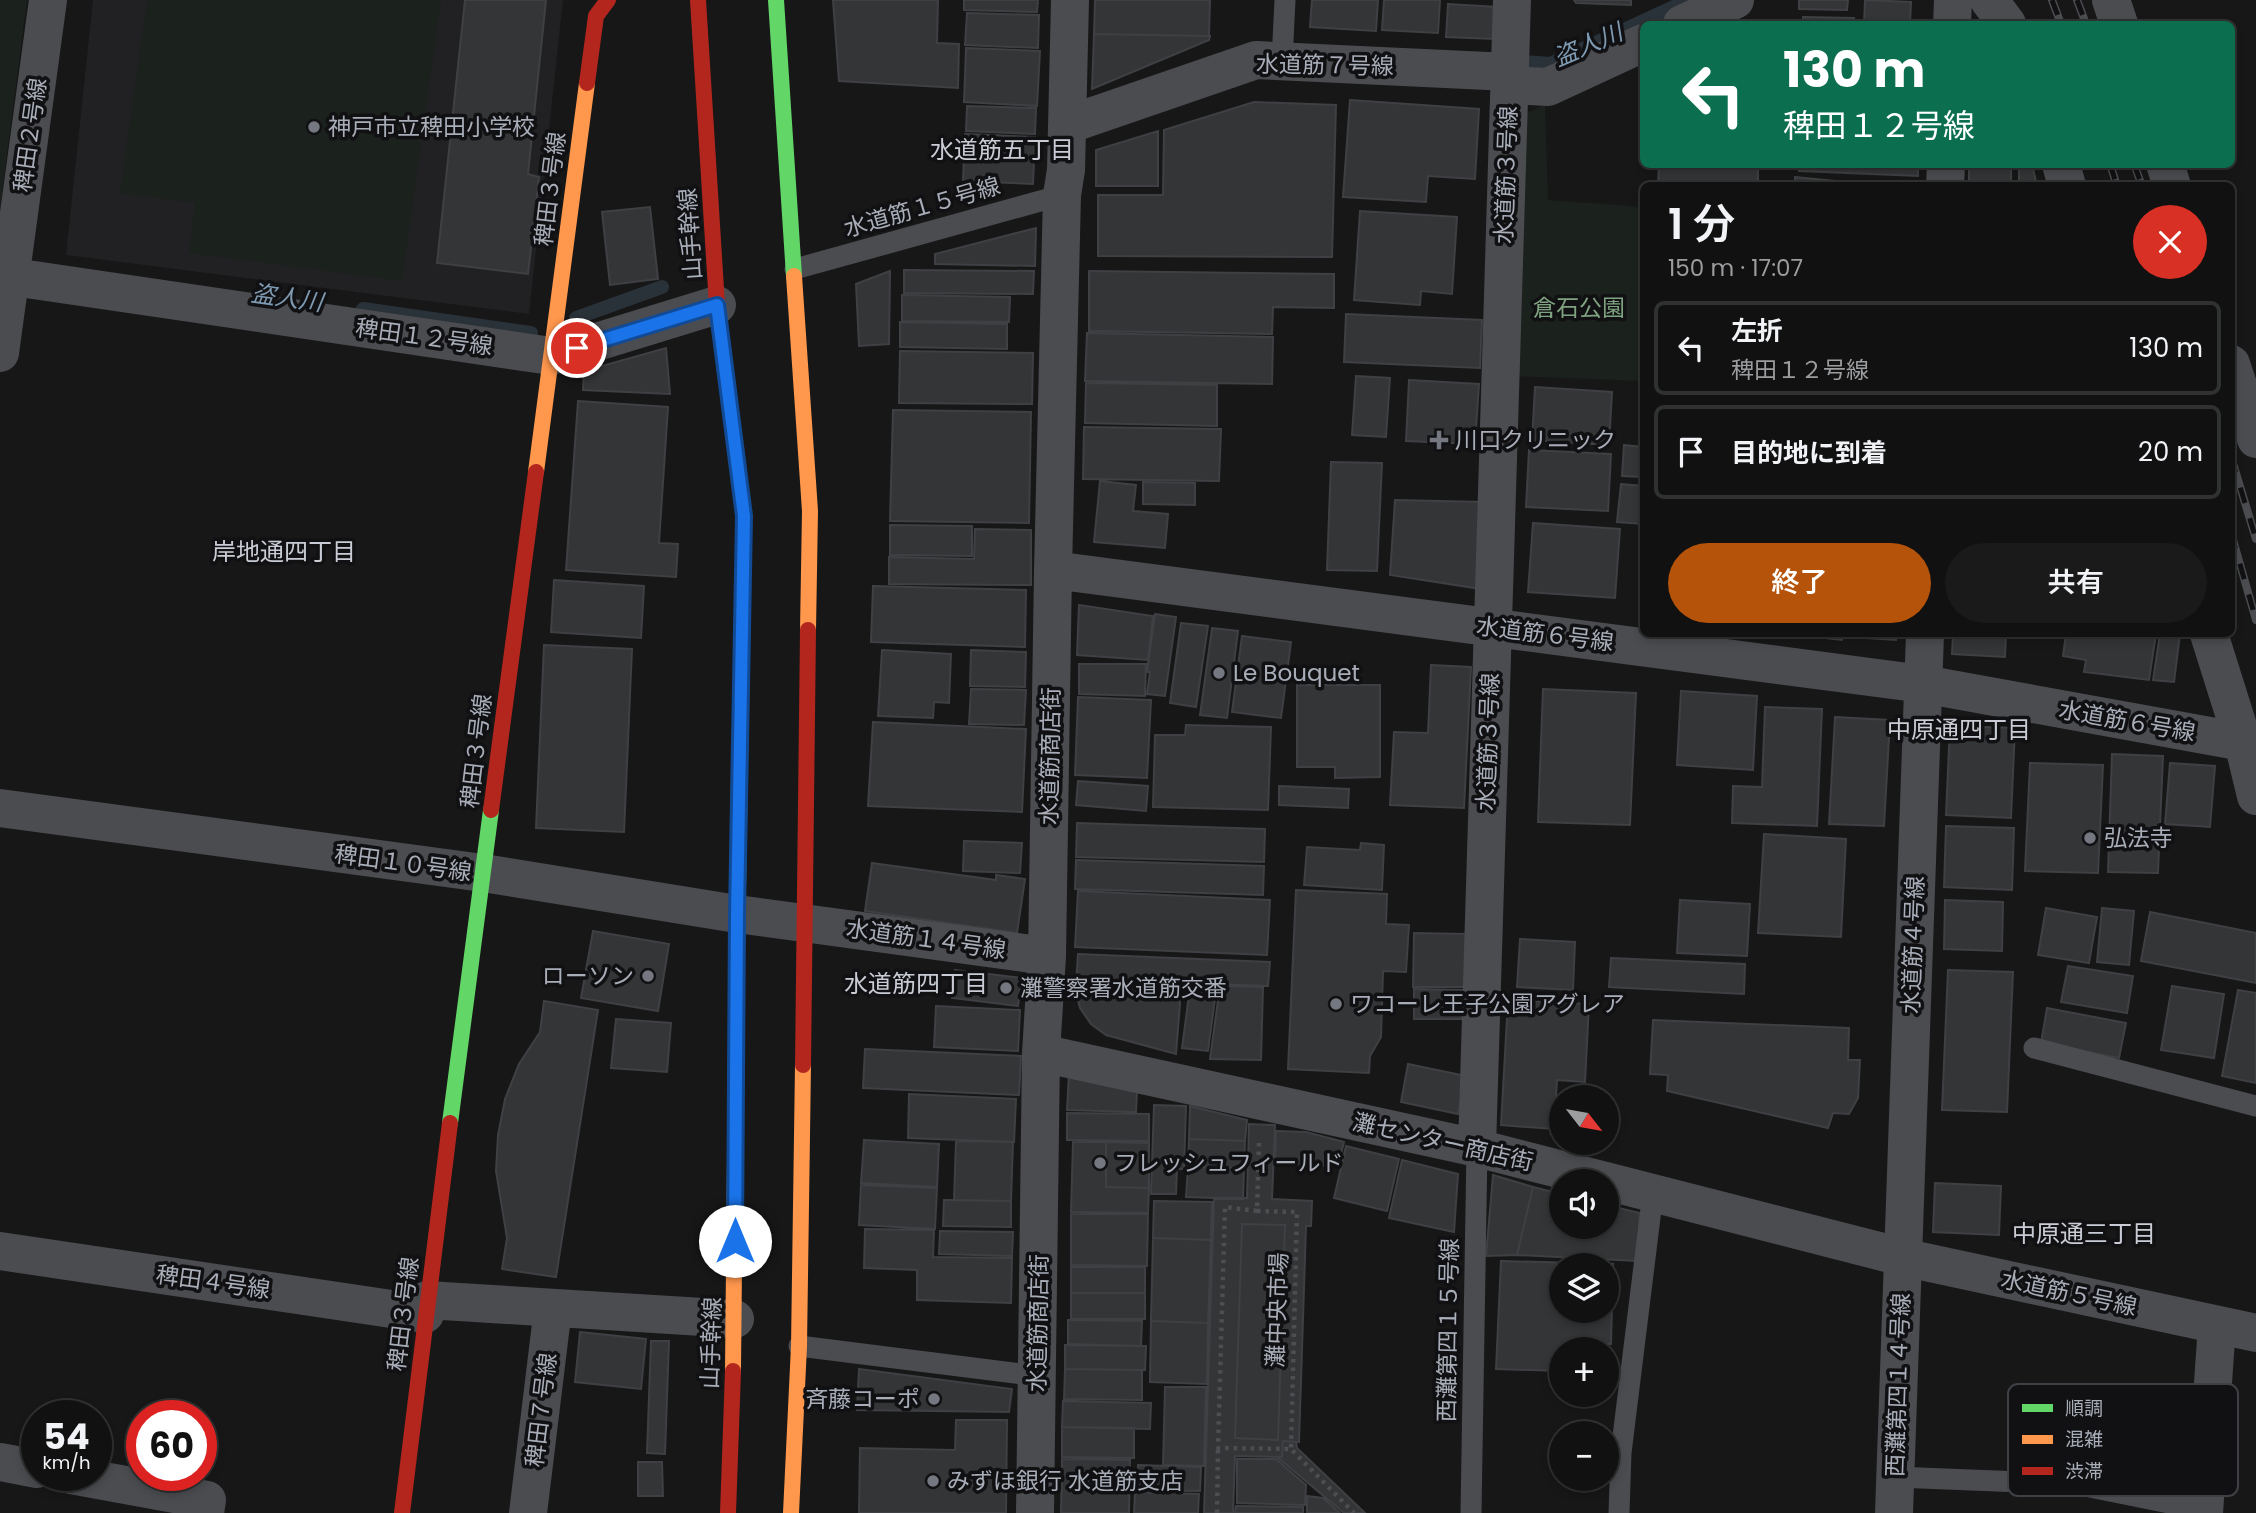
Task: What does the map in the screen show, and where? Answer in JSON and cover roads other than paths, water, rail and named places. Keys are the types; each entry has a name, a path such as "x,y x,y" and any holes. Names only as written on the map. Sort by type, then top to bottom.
{"main road":[{"name":"稗田３号線","path":"402,1513 426,1307 596,16 608,0"},
{"name":"山手幹線","path":"698,0 717,305 744,516 737,914 735,1319 728,1513"},
{"path":"776,0 810,511 799,1346 791,1513"}],"street":[{"name":"稗田２号線","path":"0,353 6,275 48,0"},
{"name":"水道筋商店街","path":"1035,1513 1041,1053 1047,956 1062,195 1066,170 1070,0"},
{"name":"水道筋３号線","path":"1477,1148 1512,0"},
{"path":"1689,21 1735,0"},
{"path":"1952,21 1953,0"},
{"path":"1989,0 2005,21"},
{"path":"2110,0 2118,21"},
{"name":"水道筋７号線","path":"1066,125 1256,60 1509,79 1548,87 1640,44"},
{"name":"稗田１２号線","path":"6,275 551,356 717,305"},
{"path":"2235,376 2256,439"},
{"name":"水道筋６号線","path":"1053,570 1923,684 2250,741"},
{"name":"水道筋４号線","path":"1893,1255 1925,637"},
{"path":"2210,637 2250,741 2256,796"},
{"name":"稗田１０号線","path":"0,808 483,873 805,924"},
{"name":"水道筋１４号線","path":"805,924 1047,956"},
{"name":"灘センター商店街","path":"1041,1053 1477,1148 1893,1255"},
{"name":"水道筋５号線","path":"1893,1255 2256,1334"},
{"name":"西灘第四１４号線","path":"1893,1255 1895,1495"},
{"name":"稗田４号線","path":"2,1261 426,1307 553,1308 735,1319"},
{"name":"稗田７号線","path":"528,1513 553,1308"},
{"path":"2213,1384 2217,1325"},
{"path":"0,1462 21,1466"},
{"path":"112,1483 207,1500 205,1513"}],"lane":[{"path":"1282,61 1285,0"},
{"name":"水道筋１５号線","path":"795,269 1062,195"},
{"path":"2034,1048 2256,1106"},
{"name":"西灘第四１５号線","path":"1471,1513 1477,1148"},
{"path":"1619,1513 1621,1453 1653,1193"},
{"path":"799,1346 1038,1376"},
{"path":"1895,1495 2008,1488"},
{"path":"2130,1496 2204,1512"}],"waterway":[{"name":"盗人川","path":"1643,21 1689,0"},
{"name":"盗人川","path":"1523,62 1550,64 1640,23"},
{"name":"盗人川","path":"576,318 662,287"},
{"name":"盗人川","path":"363,309 531,333"}],"railway":[{"path":"2052,0 2060,21"},
{"path":"2077,0 2085,21"},
{"path":"2111,168 2116,182"},
{"path":"2135,168 2141,182"},
{"path":"2235,470 2256,539"},
{"path":"2235,547 2256,620"}],"place":[{"name":"神戸市立稗田小学校","path":"314,127"},
{"name":"川口クリニック","path":"1439,440"},
{"name":"Le Bouquet","path":"1219,673"},
{"name":"弘法寺","path":"2090,838"},
{"name":"ローソン","path":"648,976"},
{"name":"灘警察署水道筋交番","path":"1006,988"},
{"name":"ワコーレ王子公園アグレア","path":"1336,1004"},
{"name":"フレッシュフィールド","path":"1100,1163"},
{"name":"斉藤コーポ","path":"934,1399"},
{"name":"みずほ銀行 水道筋支店","path":"933,1481"}],"district":[{"name":"水道筋五丁目","path":"1002,150"},
{"name":"岸地通四丁目","path":"284,552"},
{"name":"中原通四丁目","path":"1959,730"},
{"name":"水道筋四丁目","path":"916,984"},
{"name":"中原通三丁目","path":"2084,1234"}],"park label":[{"name":"倉石公園","path":"1579,308"}]}
